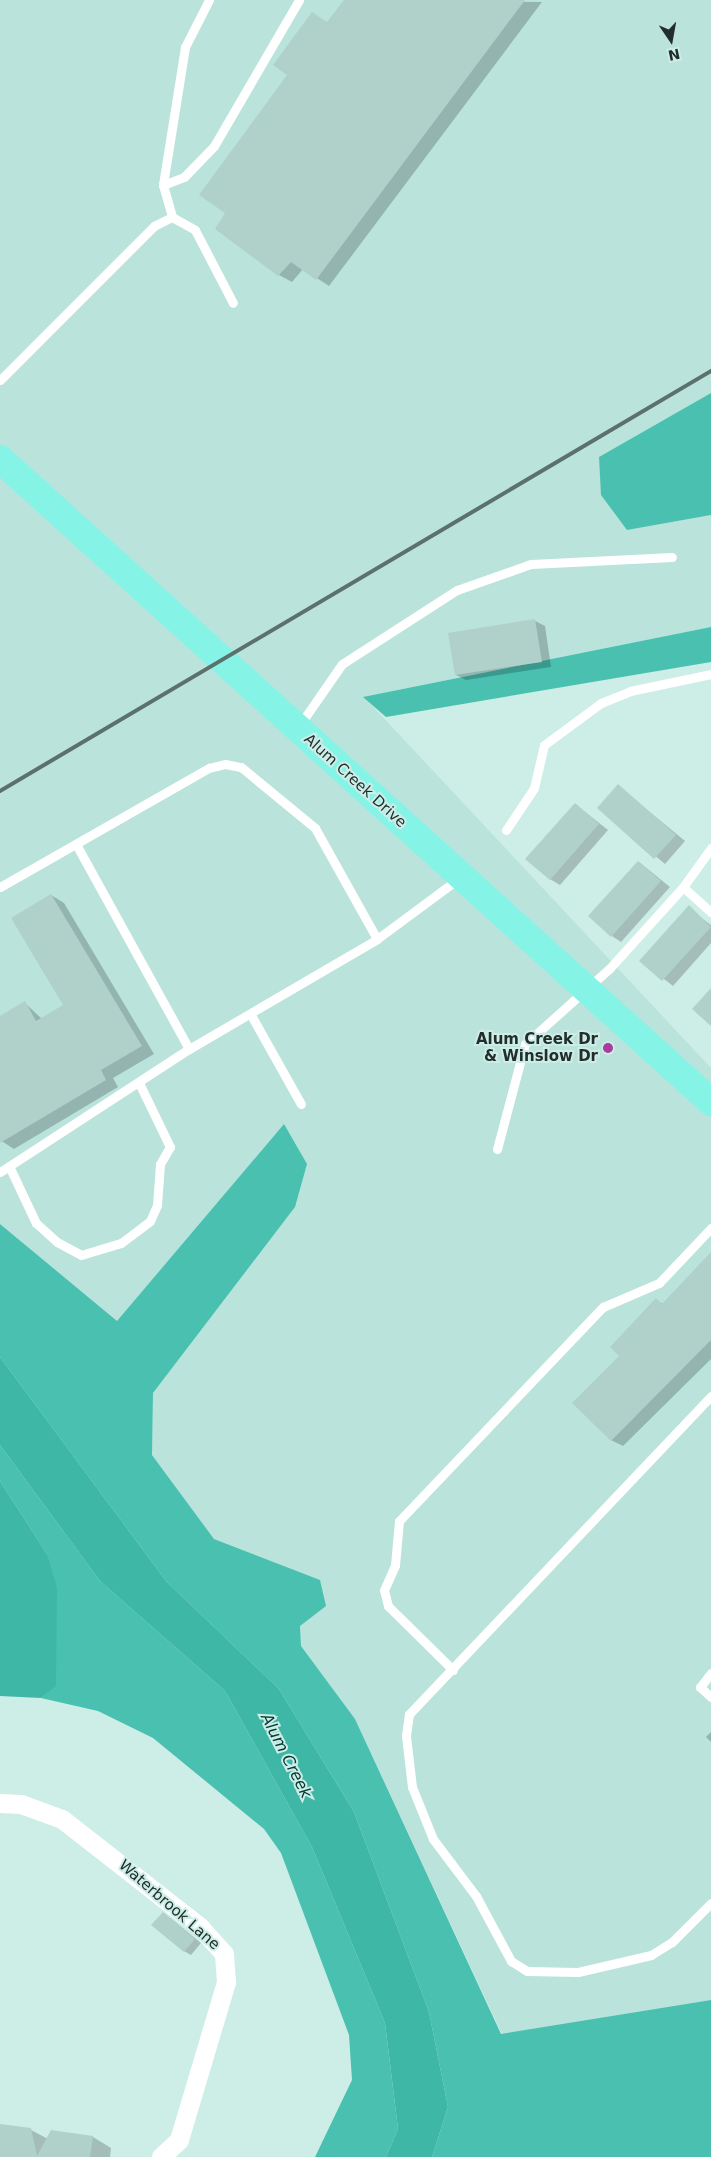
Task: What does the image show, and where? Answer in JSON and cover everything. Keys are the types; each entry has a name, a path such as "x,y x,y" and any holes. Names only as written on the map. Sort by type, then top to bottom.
{"main road":[{"name":"Alum Creek Drive","path":"0,459 586,991 711,1102"}],"street":[{"name":"Waterbrook Lane","path":"0,1803 21,1804 62,1819 200,1927 224,1954 226,1982 179,2140 161,2157"}],"lane":[{"path":"209,0 185,47 162,186 172,217 195,230 233,302"},
{"path":"162,186 184,177 214,146 299,0"},
{"path":"0,380 154,226 172,217"},
{"path":"298,728 342,664 457,590 530,564 672,557"},
{"path":"506,830 534,788 544,745 608,700 630,691 710,674 711,684"},
{"path":"0,887 77,846 209,768 241,767 315,828 377,940"},
{"path":"77,846 189,1049"},
{"path":"497,1149 525,1044 586,991 683,887 711,848"},
{"path":"0,1172 189,1049 377,940 461,877"},
{"path":"683,887 711,912"},
{"path":"250,1015 301,1104"},
{"path":"9,1166 36,1223 56,1242 81,1255 121,1243 150,1221 158,1205 160,1164 170,1146 139,1083"},
{"path":"453,1670 388,1606 384,1590 395,1565 399,1521 603,1307 659,1283 711,1228"},
{"path":"711,1396 453,1670 409,1714 407,1764 433,1839 476,1896 511,1961 527,1971 547,1974 620,1965 651,1955 672,1942 711,1902"},
{"path":"711,1674 700,1687 711,1697"}],"shaded area":[{"path":"0,0 711,0 711,393 599,457 627,530 711,515 711,627 364,697 711,1068 711,2000 502,2034 355,1719 301,1646 300,1626 320,1580 214,1539 152,1455 153,1393 295,1207 283,1125 117,1321 0,1224"},
{"path":"711,393 711,515 627,530 601,495 599,457"},
{"path":"711,627 711,662 386,717 363,697"},
{"path":"284,1124 307,1164 295,1207 153,1393 152,1455 214,1539 320,1580 326,1606 300,1626 301,1646 355,1719 501,2034 711,2000 711,2157 432,2157 448,2107 429,2012 354,1812 279,1689 166,1581 0,1357 0,1224 117,1321"},
{"path":"0,1445 100,1581 225,1691 312,1847 385,2023 398,2129 386,2157 315,2157 352,2080 349,2035 281,1853 264,1829 153,1738 98,1711 41,1698 56,1685 47,1554 0,1481"}],"water":[{"name":"Alum Creek","path":"0,1357 166,1581 279,1689 354,1812 429,2012 448,2107 432,2157 386,2157 398,2129 385,2023 312,1847 225,1691 100,1581 0,1445"},
{"path":"0,1481 47,1554 57,1588 56,1686 41,1698 0,1696"}],"building":[{"path":"344,0 525,0 316,280 291,262 278,276 215,229 225,213 199,195 287,75 273,65 312,12 327,22"},
{"path":"535,619 542,662 455,675 448,633"},
{"path":"618,784 676,835 654,859 597,808"},
{"path":"575,803 599,824 550,880 525,859"},
{"path":"638,861 661,881 611,937 588,916"},
{"path":"51,894 142,1046 101,1070 106,1080 0,1143 0,1016 25,1001 36,1021 63,1005 11,918"},
{"path":"689,905 711,927 662,981 639,961"},
{"path":"711,988 711,1026 692,1009"},
{"path":"711,1252 711,1340 611,1441 572,1403 619,1356 610,1347 656,1298 662,1304"},
{"path":"163,1912 195,1939 184,1952 151,1925"},
{"path":"0,2124 31,2128 37,2156 51,2130 93,2136 90,2157 0,2157"}],"railway":[{"path":"0,791 711,371"}],"place":[{"name":"Alum Creek Dr & Winslow Dr","path":"608,1048"}]}
